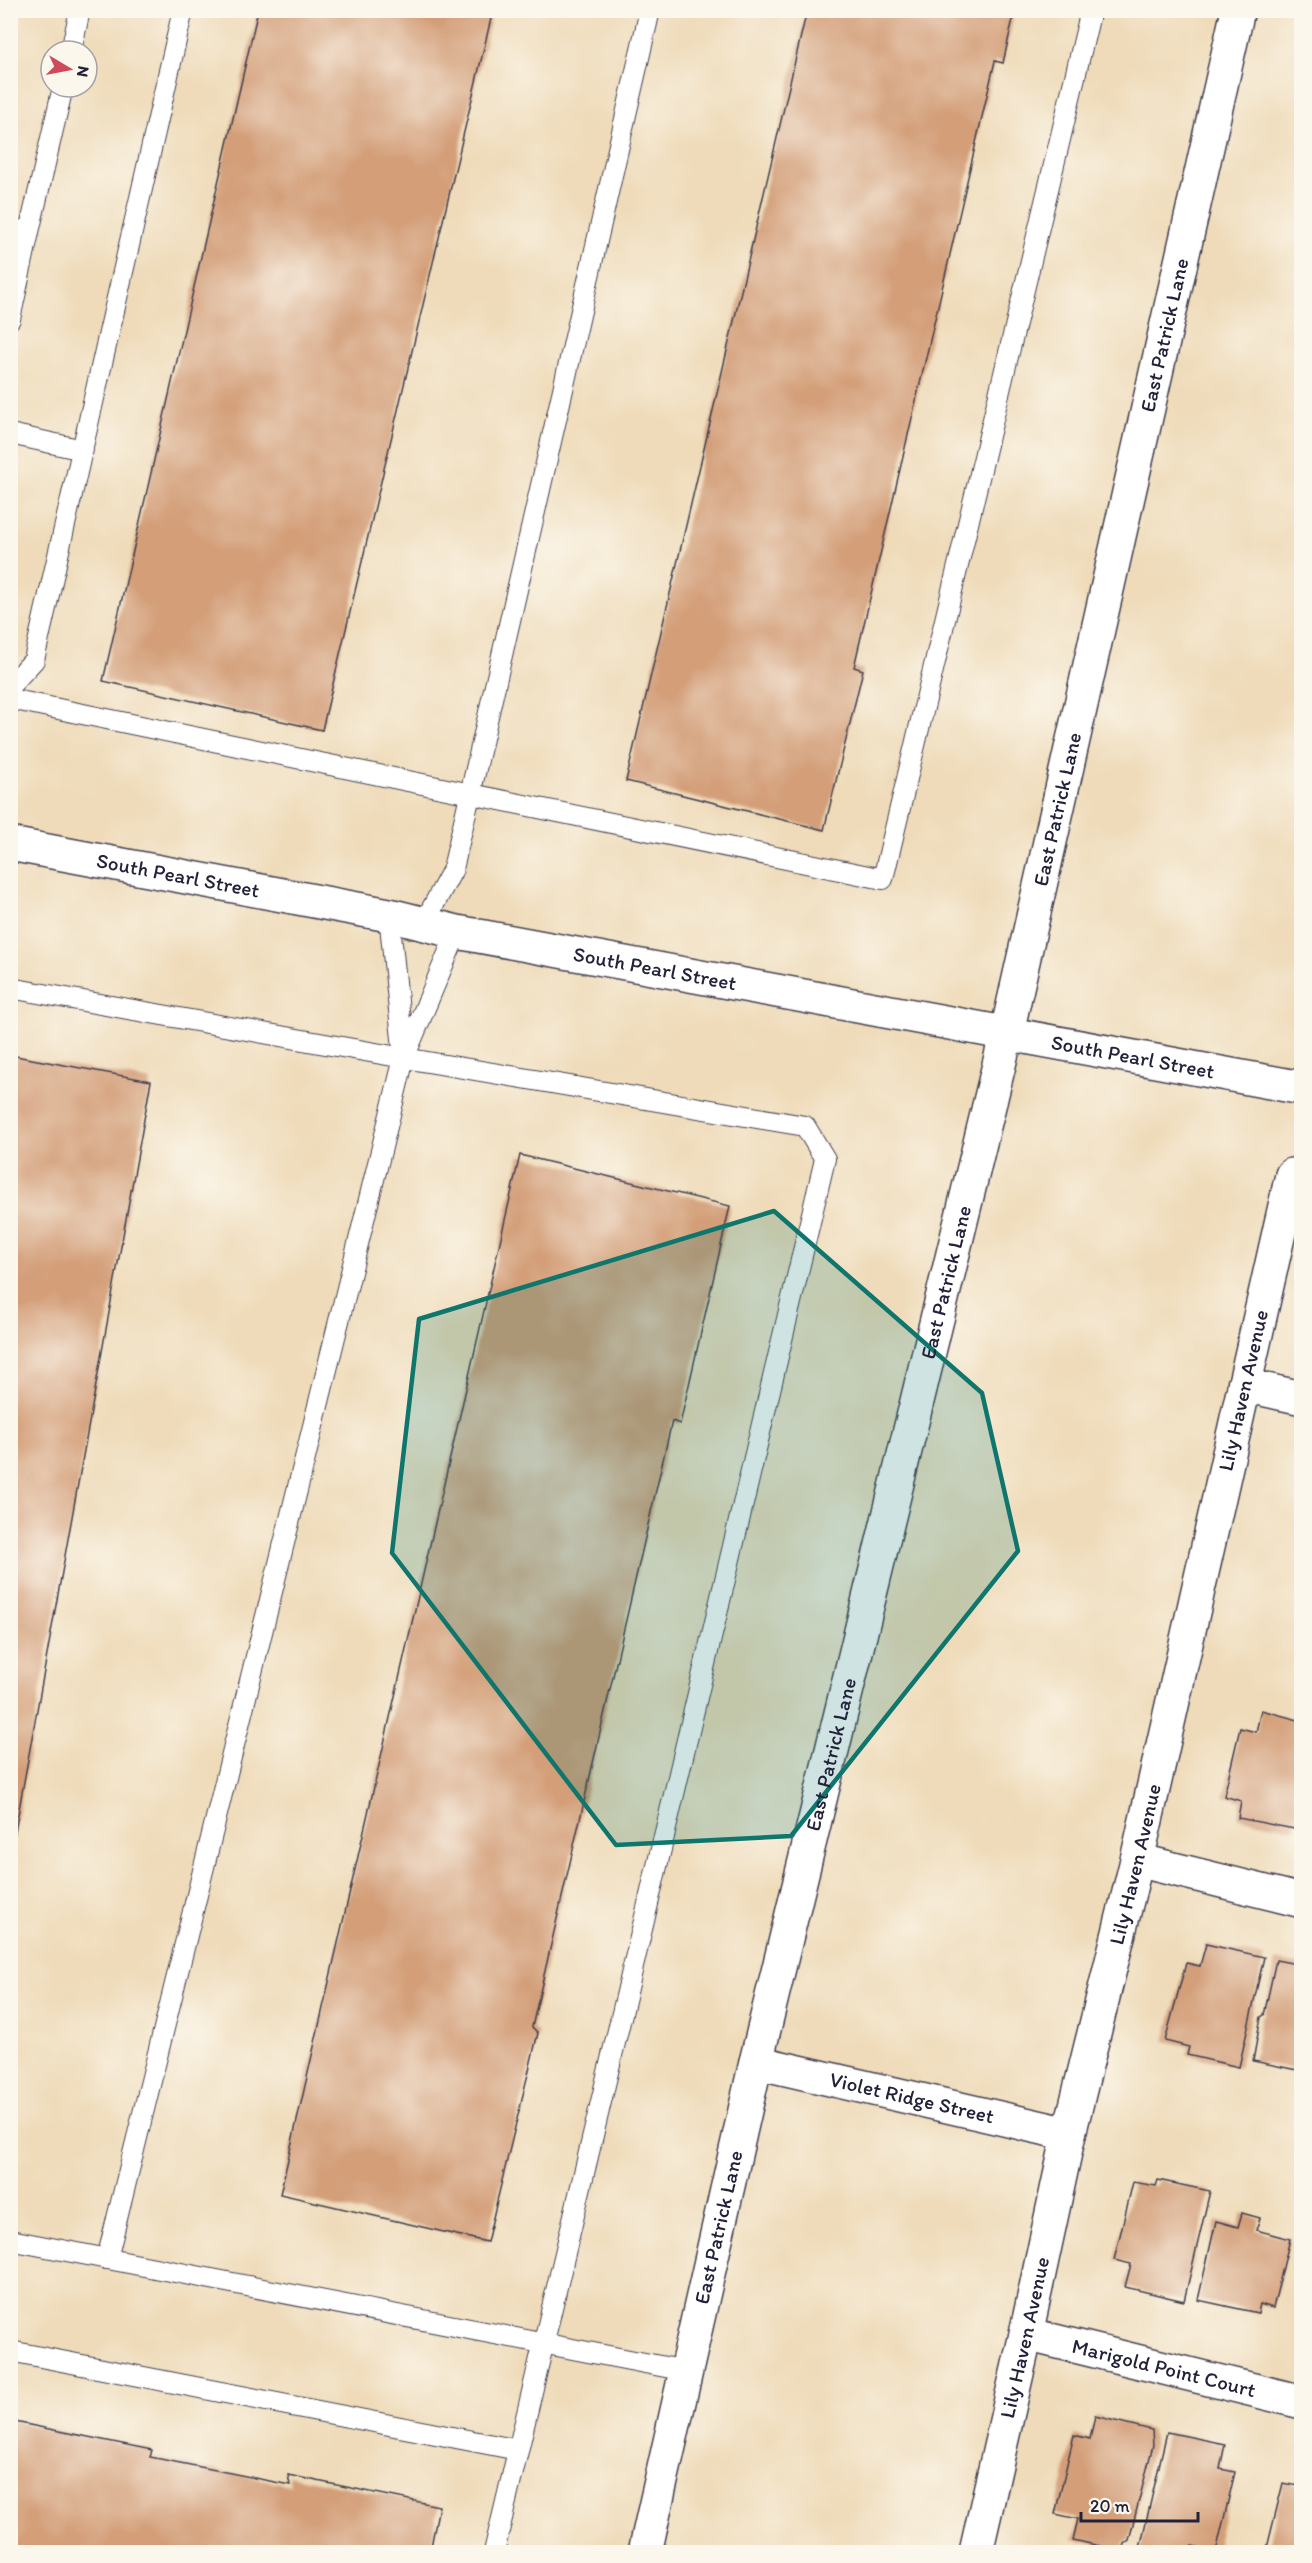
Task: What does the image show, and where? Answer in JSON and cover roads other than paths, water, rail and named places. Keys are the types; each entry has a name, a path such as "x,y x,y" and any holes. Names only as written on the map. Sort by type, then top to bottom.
{"street":[{"name":"East Patrick Lane","path":"645,2553 756,2062 1007,1032 1238,10"},
{"name":"South Pearl Street","path":"10,844 389,915 457,932 1302,1088"},
{"name":"Lily Haven Avenue","path":"976,2553 1069,2134 1137,1860 1292,1175"},
{"path":"1244,1384 1302,1398"},
{"path":"1137,1860 1302,1901"},
{"name":"Violet Ridge Street","path":"756,2062 1069,2134"},
{"name":"Marigold Point Court","path":"1026,2334 1302,2402"}],"lane":[{"path":"74,39 81,10"},
{"path":"10,686 34,660 183,10"},
{"path":"423,923 453,869 650,10"},
{"path":"10,699 883,879 1091,10"},
{"path":"10,319 20,230 59,99"},
{"path":"10,434 83,450"},
{"path":"389,915 404,1058"},
{"path":"107,2259 404,1058 457,932"},
{"path":"10,988 805,1126 825,1159 494,2553"},
{"path":"10,2240 686,2371"},
{"path":"10,2351 518,2450"}]}
